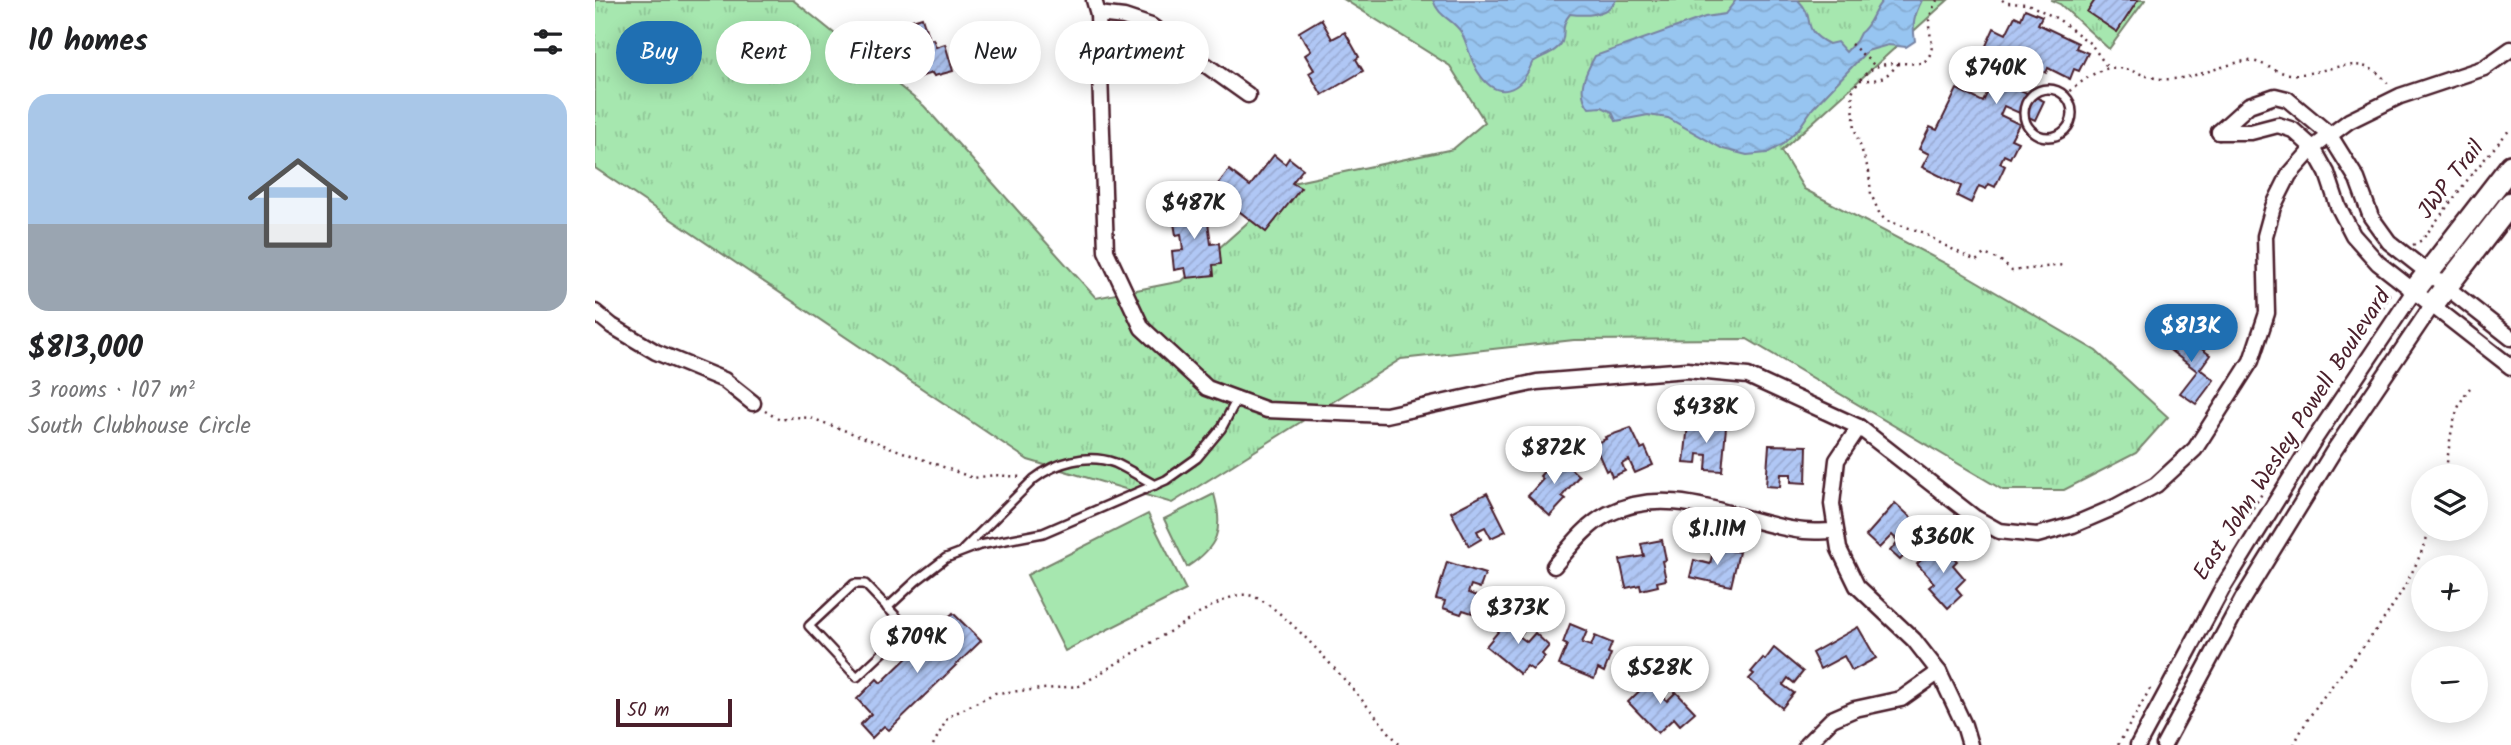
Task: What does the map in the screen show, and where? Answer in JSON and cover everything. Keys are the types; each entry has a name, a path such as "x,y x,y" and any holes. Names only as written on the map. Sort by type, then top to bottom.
{"street":[{"path":"1248,95 1151,26 1096,7 1107,251 1142,328 1207,388 1267,410 1386,415 1537,382 1687,370 1748,376 1859,427 1973,517 1999,531 2037,535 2073,526 2156,485 2195,449 2251,361 2267,313 2265,236 2273,207 2289,176 2313,148 2349,121 2393,99 2484,68 2511,49"},
{"path":"2511,338 2389,242 2371,217 2357,179 2329,134 2287,99 2274,96 2249,105 2218,132 2251,132 2278,125 2293,130 2313,148 2327,173 2338,206 2354,235 2378,263 2511,367"},
{"name":"East John Wesley Powell Boulevard","path":"2137,745 2222,589 2313,440 2427,272 2511,166"},
{"name":"East John Wesley Powell Boulevard","path":"2164,745 2242,600 2333,452 2445,286 2511,203"},
{"path":"595,312 612,326 656,352 724,380 753,403"},
{"path":"1859,427 1837,460 1832,504 1839,549 1857,586 1913,640 1939,672 1964,725 1970,745"},
{"path":"1554,566 1584,531 1608,514 1642,504 1683,502 1804,531 1836,531"},
{"path":"1806,745 1832,719 1855,709 1901,699 1939,672"}],"lane":[{"path":"2043,89 2058,90 2064,95 2072,108 2072,117 2064,131 2049,137 2033,132 2024,119 2025,103 2029,97 2043,89"},
{"path":"887,608 936,565 962,551 1043,533 1155,485 1197,458 1221,429 1237,399"},
{"path":"962,551 1034,479 1045,470 1066,462 1087,459 1115,463 1155,485"},
{"path":"854,584 865,584 887,608 908,629 857,677 809,626 854,584"}],"path":[{"path":"1937,0 1930,21 1932,44 1928,59 1917,64 1900,62 1875,66 1852,92 1854,130 1870,172 1874,204 1887,221 1923,232 1976,261 1984,254 2000,260 2012,271 2063,265"},
{"path":"2002,0 2007,3 2028,4 2058,19 2091,44 2108,68"},
{"path":"1851,44 1875,66"},
{"path":"2064,95 2108,68 2163,79 2190,76 2248,61 2291,74 2309,73 2346,64 2367,68 2388,82 2393,99"},
{"path":"1860,80 1877,81 1885,78 1900,62"},
{"name":"JWP Trail","path":"2410,246 2421,240 2511,128"},
{"path":"2447,464 2455,415 2461,399 2470,388"},
{"path":"753,403 780,420 811,418 973,478 994,475 1034,479"},
{"path":"2294,745 2316,705 2365,645 2397,598 2426,541"},
{"path":"933,745 948,717 995,692 1079,686 1235,595 1249,595 1263,601 1313,644 1400,745"}],"green space":[{"path":"595,0 793,0 825,26 825,84 897,84 924,106 1096,298 1182,281 1292,183 1453,149 1485,122 1450,66 1345,0 1948,0 1781,151 1804,189 1956,269 2096,351 2168,417 2136,453 2064,490 2003,490 1747,339 1574,340 1401,359 1172,503 1028,460 595,168"},
{"path":"2051,0 2145,0 2109,49 2060,4"},
{"path":"1214,494 1218,518 1216,536 1206,552 1187,567 1164,519"},
{"path":"1148,514 1186,590 1065,651 1027,575"}],"water":[{"path":"1433,0 1616,0 1602,12 1589,15 1570,14 1564,25 1560,46 1532,63 1522,81 1515,87 1501,90 1485,81 1478,72 1461,32 1439,11"},
{"path":"1736,0 1798,0 1807,13 1814,33 1829,44 1837,42 1846,52 1883,0 1922,0 1914,20 1915,41 1906,47 1888,45 1867,51 1813,108 1799,128 1783,144 1767,153 1747,155 1723,149 1668,118 1648,115 1616,121 1612,112 1602,107 1589,108 1583,89 1585,76 1595,56 1705,17 1725,14"}],"building":[{"path":"2095,0 2138,0 2117,32 2087,12"},
{"path":"2025,9 2042,16 2038,24 2078,43 2076,48 2088,53 2079,71 2074,69 2070,79 2048,68 2046,73 2023,62 2012,86 2044,101 2035,120 2004,106 2000,115 2019,124 2011,139 2018,142 2010,158 2004,155 2000,163 2005,166 1995,187 1989,184 1986,189 1979,186 1971,203 1957,196 1961,186 1922,167 1929,154 1919,149 1930,127 1937,130 1957,89 1983,102 1998,71 1979,61 1994,28 2006,34 2015,16 2021,19"},
{"path":"1321,19 1332,39 1345,32 1359,57 1356,59 1363,71 1322,95 1309,73 1314,70 1305,55 1311,51 1299,32"},
{"path":"935,44 936,47 945,44 949,72 935,76"},
{"path":"1274,155 1285,164 1289,158 1303,169 1292,183 1301,188 1266,232 1213,191 1229,170 1250,186"},
{"path":"1198,196 1201,223 1208,222 1211,244 1219,243 1221,264 1213,265 1214,275 1187,278 1185,268 1174,270 1172,251 1183,250 1181,234 1176,235 1173,217 1179,216 1177,199"},
{"path":"2174,329 2210,355 2200,369 2214,380 2196,404 2180,393 2197,371 2162,344"},
{"path":"1688,424 1726,427 1722,471 1706,470 1707,455 1698,454 1697,464 1684,463"},
{"path":"1631,428 1641,449 1645,447 1653,465 1635,473 1629,460 1622,464 1625,471 1612,477 1609,469 1606,471 1594,444"},
{"path":"1769,445 1807,446 1806,483 1791,482 1791,474 1781,474 1780,487 1766,486"},
{"path":"1557,456 1579,476 1562,496 1566,499 1550,516 1528,496 1543,479 1540,476"},
{"path":"1487,493 1506,531 1491,538 1485,527 1477,531 1481,539 1469,546 1451,512"},
{"path":"1895,503 1926,531 1900,560 1890,551 1898,541 1892,535 1879,548 1866,536"},
{"path":"1662,540 1666,580 1657,582 1658,586 1641,590 1640,585 1626,588 1620,560 1644,556 1641,544"},
{"path":"1940,543 1957,561 1953,565 1965,579 1956,588 1962,595 1948,608 1929,587 1934,583 1917,564"},
{"path":"1714,547 1739,552 1731,586 1690,577 1694,560 1710,564"},
{"path":"1447,562 1485,574 1480,588 1471,585 1468,593 1477,596 1472,613 1463,610 1461,614 1443,608 1445,601 1436,599"},
{"path":"953,613 981,641 889,730 884,726 872,738 860,725 871,714 857,699 877,679 881,683"},
{"path":"1513,614 1528,626 1519,636 1527,642 1535,633 1549,646 1542,654 1545,657 1533,670 1527,666 1520,674 1486,646"},
{"path":"1570,624 1587,631 1582,643 1591,646 1595,636 1612,643 1604,672 1598,669 1594,679 1559,665 1567,645 1563,643"},
{"path":"1858,627 1876,658 1852,671 1844,656 1820,669 1812,653"},
{"path":"1774,648 1803,672 1794,683 1788,678 1783,685 1794,693 1782,708 1749,679 1754,674 1751,672"},
{"path":"1656,675 1667,686 1660,693 1667,701 1676,692 1695,712 1680,725 1674,718 1658,733 1628,702"}]}
